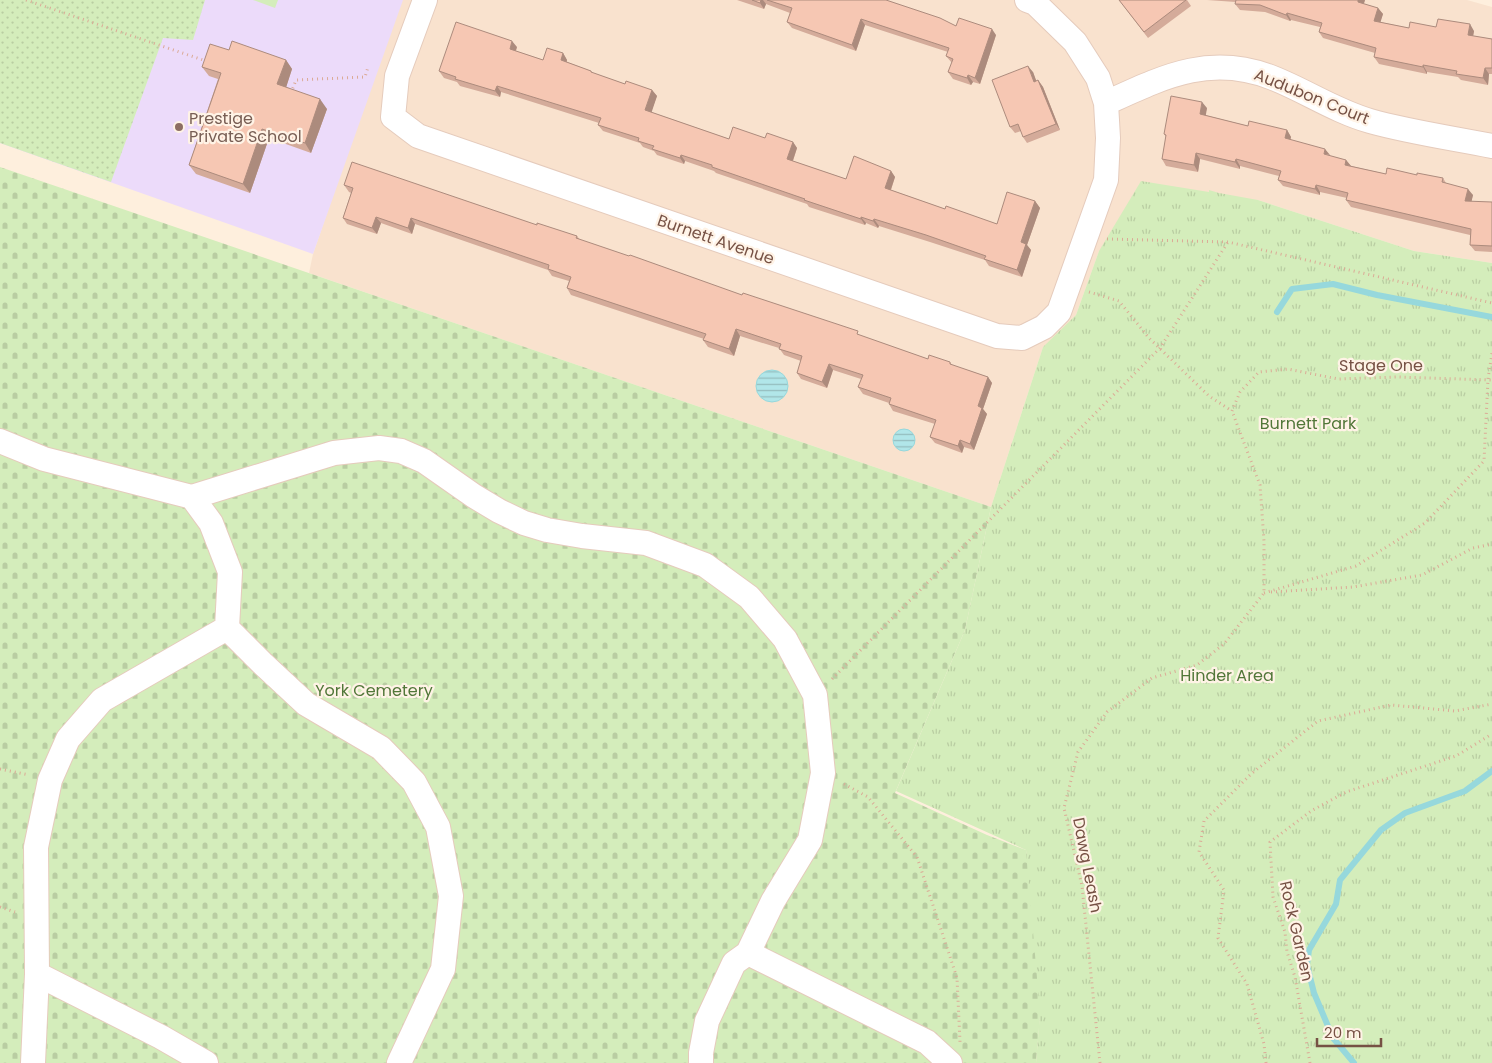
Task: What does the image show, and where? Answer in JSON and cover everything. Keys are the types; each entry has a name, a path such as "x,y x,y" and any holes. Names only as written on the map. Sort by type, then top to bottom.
{"street":[{"name":"Burnett Avenue","path":"425,0 397,76 393,117 418,136 997,336 1022,338 1044,328 1059,312 1069,286"},
{"path":"1027,0 1035,3 1075,42 1098,78 1106,102 1108,138 1106,180 1069,286"},
{"name":"Audubon Court","path":"1106,102 1183,71 1212,67 1247,69 1274,78 1333,107 1369,120 1492,146"},
{"path":"0,441 44,459 192,497 334,453 380,448 401,451 424,461 474,496 524,523 565,533 646,543 706,565 749,597 784,639 815,695 823,773 810,840 773,901 748,953 734,964 707,1021 701,1063"},
{"path":"192,497 212,523 230,572 227,628 306,704 381,748 414,782 438,827 450,896 443,969 399,1063"},
{"path":"32,1063 36,974 36,847 50,780 68,739 102,700 227,628"},
{"path":"748,953 955,1054"},
{"path":"36,974 161,1037 206,1063"}],"path":[{"path":"26,0 206,62"},
{"path":"289,98 296,80 365,77 368,68"},
{"path":"1085,239 1228,242 1492,303"},
{"path":"815,695 1160,348 1228,242"},
{"path":"1069,286 1119,301 1149,338 1209,396 1232,411 1260,485 1264,541 1264,593"},
{"path":"1264,593 1356,566 1425,523 1484,461 1492,353"},
{"name":"Stage One","path":"1232,411 1240,392 1259,372 1288,368 1338,379 1397,377 1490,379"},
{"path":"1264,593 1353,588 1422,575 1473,548 1492,544"},
{"name":"Dawg Leash","path":"1100,1063 1082,886 1064,808 1078,752 1108,712 1152,678 1197,665 1224,644 1264,593"},
{"path":"1266,1063 1264,1044 1247,984 1218,938 1224,890 1199,852 1204,821 1251,774 1318,721 1391,705 1455,711 1492,704"},
{"name":"Rock Garden","path":"1310,1063 1295,978 1287,952 1285,932 1273,898 1270,842 1311,811 1346,792 1456,756 1492,734"},
{"path":"0,769 50,780"},
{"path":"823,773 868,797 917,857 957,978 955,1054"}],"shaded area":[{"name":"Prestige Private School","path":"0,0 403,0 313,254 0,143"},
{"path":"400,0 1467,0 1492,7 1492,263 1414,251 1258,200 1099,251 1076,315 1064,334 1043,347 991,507 309,273 313,254"}],"green space":[{"path":"0,0 205,0 193,40 163,38 111,182 0,143"},
{"path":"253,0 278,0 275,8"},
{"name":"York Cemetery","path":"0,167 991,507 965,630 895,793 987,835 1026,850 1045,958 1036,1063 0,1063"},
{"name":"Hinder Area","path":"1141,181 1209,192 1209,190 1258,200 1414,251 1492,263 1492,1063 1036,1063 1040,1013 1026,850 896,791 965,630 991,507 1043,347 1076,315 1099,251"}],"water":[{"path":"772,370 778,371 783,375 787,380 787,392 783,397 778,401 772,402 766,401 761,397 757,392 756,386 757,380 761,375 766,371"},
{"path":"900,429 908,429 915,436 915,444 908,451 900,451 893,444 893,436"}],"building":[{"path":"767,0 886,0 940,18 956,26 959,18 992,29 975,78 968,75 967,78 948,72 953,59 946,56 949,48 861,19 852,45 787,22 792,8"},
{"path":"1119,0 1186,0 1144,32"},
{"path":"1236,0 1358,0 1358,2 1378,8 1374,21 1409,28 1410,22 1436,27 1438,19 1470,24 1468,35 1492,39 1492,68 1485,68 1483,78 1456,74 1457,71 1423,65 1423,67 1374,57 1376,48 1319,32 1322,23 1287,13 1286,15 1260,5 1235,4"},
{"path":"456,22 512,41 510,49 543,60 547,48 563,53 561,60 591,72 625,84 626,81 652,90 645,110 729,139 733,127 765,138 767,133 793,142 787,159 846,179 854,156 891,171 885,188 945,209 946,206 997,224 1007,192 1035,201 1021,242 1026,244 1017,270 984,259 986,256 926,235 874,219 873,221 861,217 861,219 712,167 712,165 681,155 680,158 652,149 654,146 638,141 639,138 598,125 601,118 497,86 495,91 455,79 456,77 439,71"},
{"path":"232,41 286,60 277,84 320,99 305,143 262,129 243,184 189,165 221,73 202,67 210,44 229,50"},
{"path":"1028,66 1034,82 1038,80 1056,124 1023,137 1018,124 1010,127 992,80"},
{"path":"1171,96 1202,102 1200,114 1248,126 1249,121 1287,130 1285,138 1325,149 1324,154 1346,160 1345,165 1386,174 1387,168 1417,175 1417,173 1443,178 1442,182 1468,189 1465,201 1492,202 1492,246 1470,245 1471,229 1346,200 1348,193 1316,185 1315,189 1278,180 1281,171 1236,159 1235,162 1196,153 1194,165 1162,159 1166,135 1164,134"},
{"path":"352,162 537,225 537,223 577,236 576,238 742,295 743,293 858,331 857,334 928,359 929,355 988,377 978,406 982,408 970,444 960,440 958,446 930,437 936,420 889,404 891,398 858,387 863,375 829,364 822,382 797,373 802,356 779,349 781,344 736,329 729,349 703,340 706,334 567,288 571,277 548,269 549,265 411,218 408,228 376,217 372,228 343,218 353,188 344,185"}],"waterway":[{"path":"1277,312 1292,289 1333,284 1377,295 1492,317"},
{"path":"1354,1063 1333,1038 1314,993 1307,965 1309,950 1336,904 1340,880 1381,830 1405,813 1465,791 1492,771"}],"place":[{"name":"Prestige Private School","path":"179,127"}],"park label":[{"name":"Burnett Park","path":"1308,423"}]}
